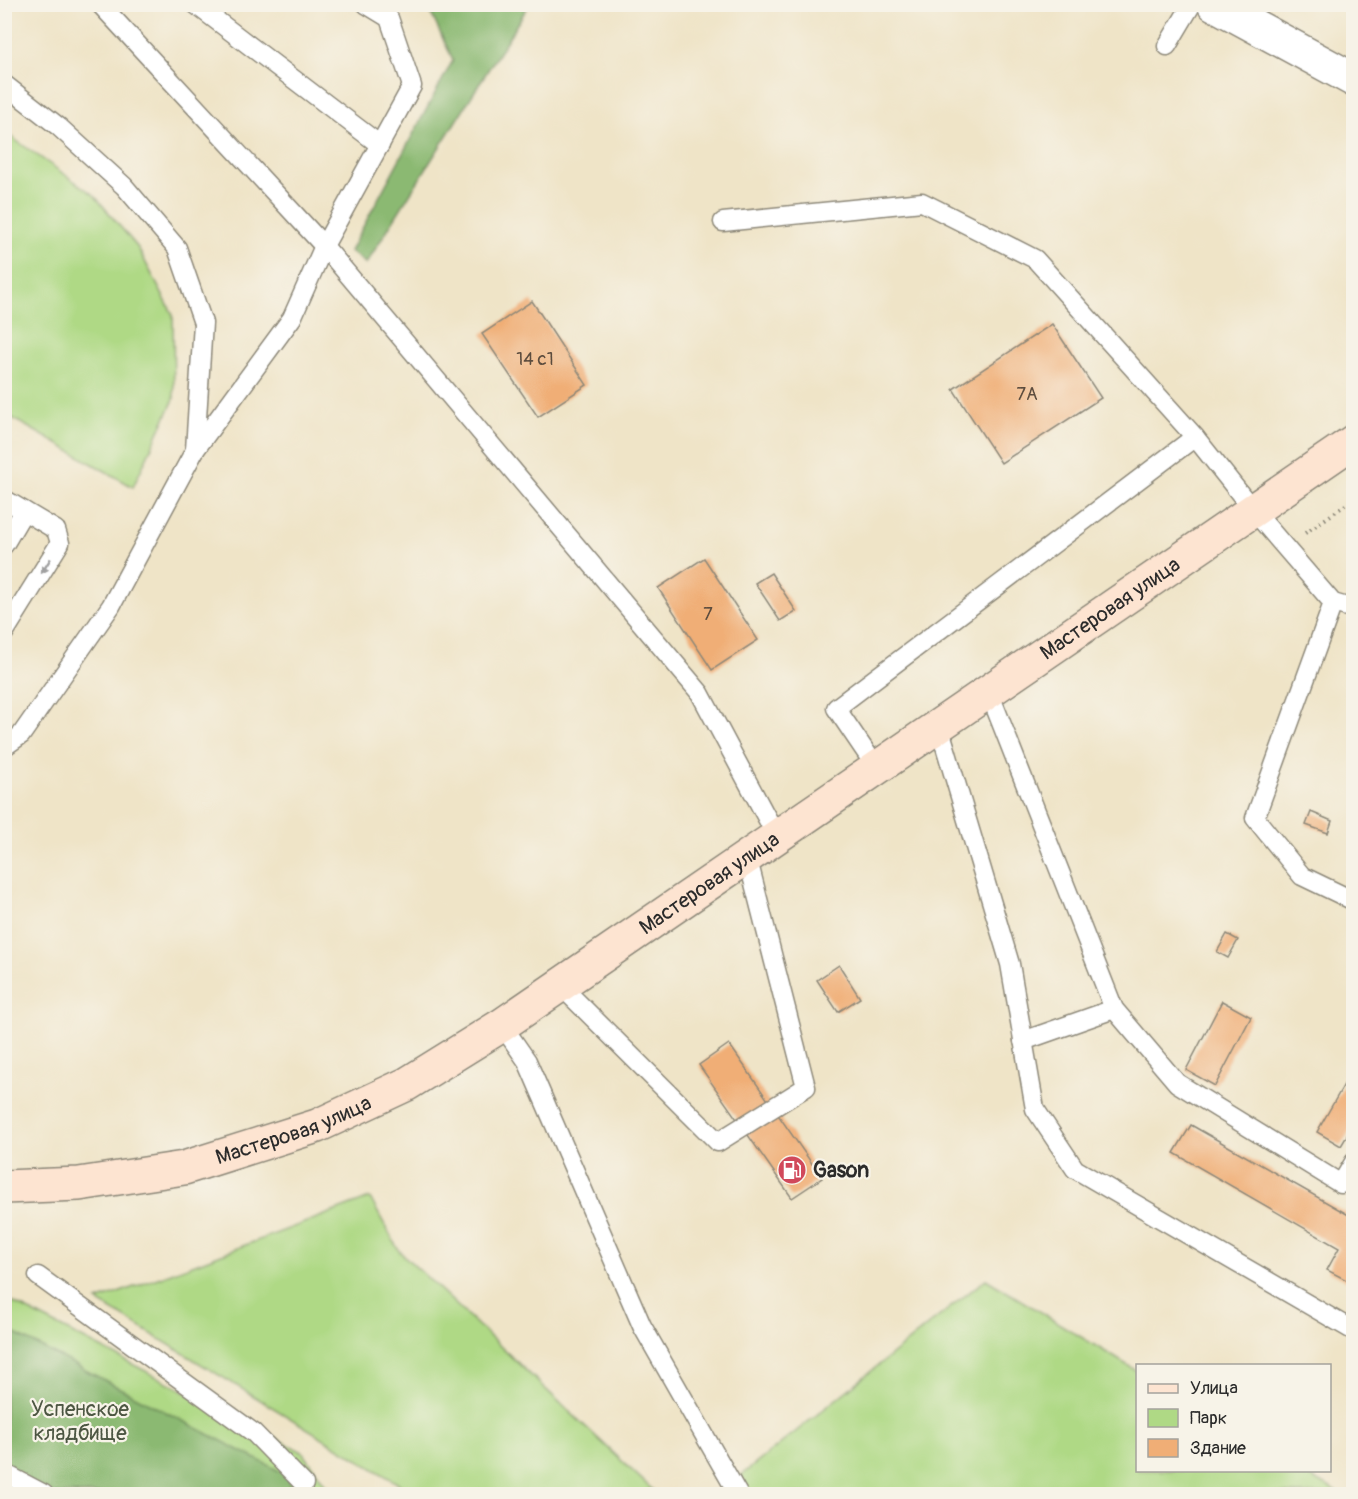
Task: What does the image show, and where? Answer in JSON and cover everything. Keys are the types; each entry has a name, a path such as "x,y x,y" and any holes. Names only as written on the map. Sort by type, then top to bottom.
{"main road":[{"name":"Мастеровая улица","path":"4,1187 80,1184 184,1168 317,1126 406,1084 502,1025 1353,441"}],"street":[{"path":"1214,4 1249,14 1353,80"}],"lane":[{"path":"195,4 380,145"},
{"path":"4,747 21,735 111,606 195,450 292,318 324,246 412,86 389,18 366,4"},
{"path":"1167,46 1192,4"},
{"path":"102,5 324,246 700,693 776,835"},
{"path":"4,84 59,127 124,186 177,248 203,323 195,450"},
{"path":"723,222 922,202 1035,259 1196,437 1253,510 1333,603 1353,609"},
{"path":"876,767 836,708 1196,437"},
{"path":"4,499 56,531 60,543 4,633"},
{"path":"4,545 24,511"},
{"path":"1333,603 1255,818 1302,876 1353,901"},
{"path":"989,692 1114,1009 1177,1083 1341,1184 1353,1162"},
{"path":"939,726 1010,964 1035,1109 1075,1168 1353,1331"},
{"path":"560,985 718,1142 806,1087 747,856"},
{"path":"1023,1041 1114,1009"},
{"path":"502,1025 527,1061 642,1326 738,1494"},
{"path":"38,1275 254,1433 302,1491"},
{"path":"4,1473 44,1494"}],"path":[{"path":"1284,547 1353,499"}],"green space":[{"path":"427,5 529,5 366,264 350,251 453,60"},
{"path":"4,132 94,195 138,248 173,315 174,399 133,487 5,414"},
{"path":"370,1198 399,1251 657,1494 415,1494 97,1301"},
{"path":"986,1279 1136,1370 1136,1472 1303,1472 1341,1494 718,1494"},
{"name":"Успенское кладбище","path":"4,1298 303,1452 332,1494 5,1494"},
{"name":"Успенское кладбище","path":"4,1328 289,1476 291,1494 5,1494"}],"building":[{"path":"532,301 587,385 538,417 482,334"},
{"path":"1052,324 1101,398 1001,463 953,389"},
{"path":"704,558 758,640 712,670 658,588"},
{"path":"771,573 796,611 780,621 755,583"},
{"path":"1311,812 1332,821 1328,833 1306,825"},
{"path":"1227,934 1238,940 1228,958 1217,952"},
{"path":"839,965 860,998 838,1012 817,980"},
{"path":"1222,1001 1251,1017 1215,1086 1186,1070"},
{"path":"729,1044 822,1178 792,1198 699,1065"},
{"path":"1346,1081 1354,1086 1354,1124 1341,1146 1317,1132"},
{"path":"1191,1125 1354,1218 1354,1284 1327,1270 1339,1248 1174,1153"}],"place":[{"name":"Gason","path":"792,1170"}]}
